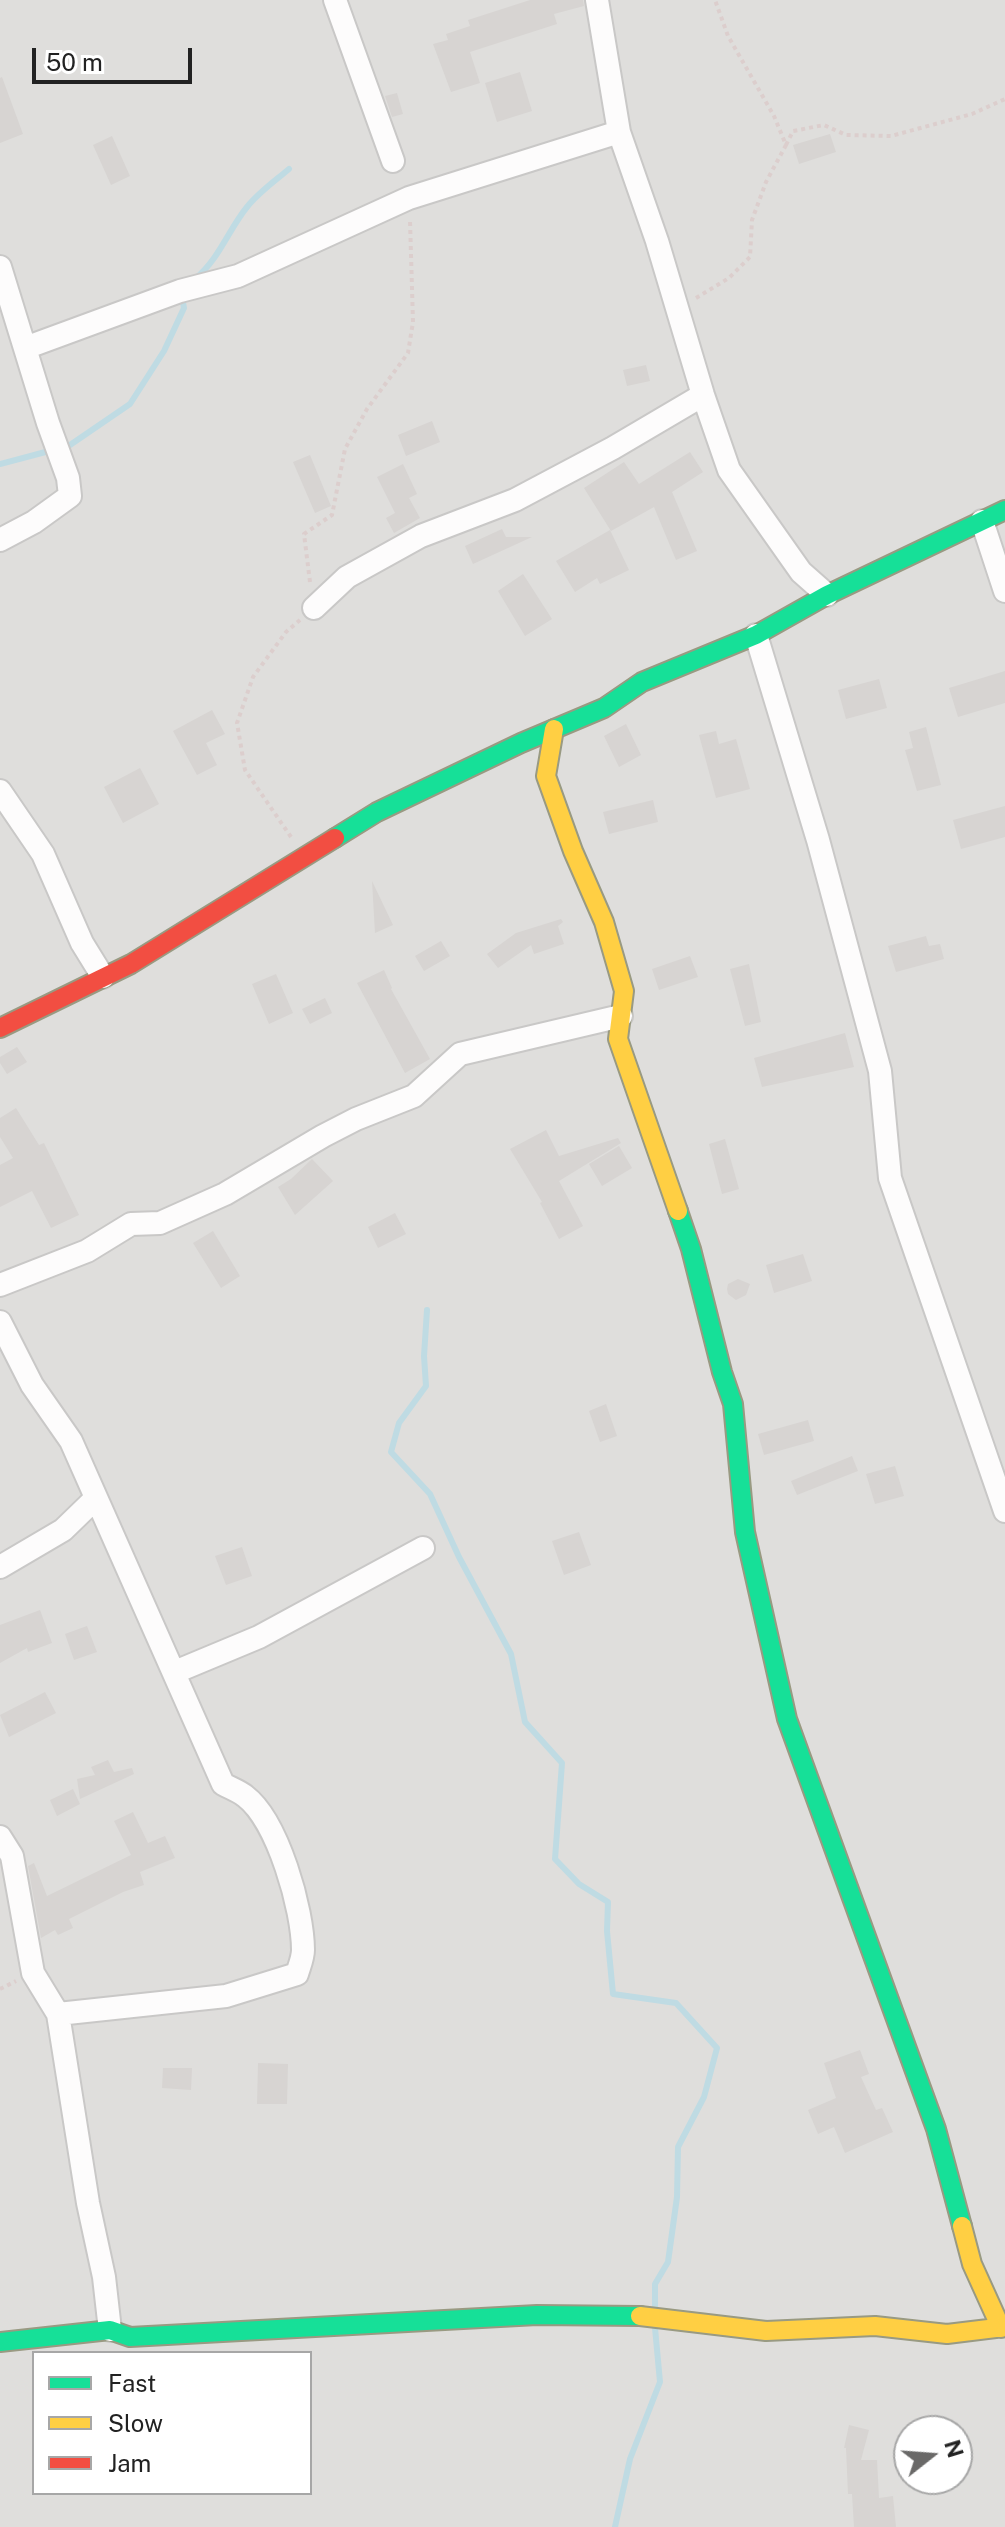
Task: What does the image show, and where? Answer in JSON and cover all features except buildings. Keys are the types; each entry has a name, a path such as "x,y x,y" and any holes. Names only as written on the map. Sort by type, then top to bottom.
{"street":[{"path":"335,0 393,161"},
{"path":"597,0 619,132 657,241 729,470 801,572 827,595"},
{"path":"25,348 180,291 238,276 409,198 619,132"},
{"path":"0,267 68,478 70,496 34,522 0,540"},
{"path":"314,608 347,577 421,536 515,500 703,395"},
{"path":"0,1028 131,964 377,812 604,708 642,682 756,635 827,595 1005,510"},
{"path":"982,521 1005,591"},
{"path":"756,635 818,840 880,1071 890,1178 1005,1511"},
{"path":"0,2342 110,2330 130,2337 537,2315 643,2316 766,2331 875,2326 947,2334 1003,2328 972,2264 936,2129 787,1719 745,1532 733,1404 691,1249 618,1039 624,991 604,922 573,851 546,776 554,729"},
{"path":"0,791 43,854 82,943 103,977"},
{"path":"0,1285 87,1251 131,1224 160,1223 225,1194 323,1136 414,1096 460,1054 621,1016"},
{"path":"0,1322 32,1385 71,1441 223,1784 246,1796 272,1831 289,1876 304,1953 297,1974 226,1996 58,2014"},
{"path":"0,1567 63,1530 95,1499"},
{"path":"175,1672 259,1637 423,1548"},
{"path":"0,1837 12,1856 33,1973 58,2014 88,2203 104,2277 110,2330"}],"path":[{"path":"715,0 728,36 774,116 786,145"},
{"path":"678,313 693,299 729,278 750,257 752,220 766,182 793,131 824,125 846,135 891,136 972,114 1005,99"},
{"path":"305,856 245,770 237,723 253,677 286,632 314,608 304,534 332,515 345,449 367,409 408,353 413,322 409,198"}],"shaded area":[{"path":"0,0 1005,0 1005,2527 0,2527"}],"waterway":[{"path":"196,278 211,262 247,207 289,169"},
{"path":"64,447 130,404 164,351 184,308 182,297"},
{"path":"0,464 53,450"},
{"path":"427,1310 426,1386 399,1423 391,1452 430,1494 459,1557 511,1654 525,1722 562,1763 555,1859 579,1884 608,1902 607,1931 613,1994 676,2003 717,2048 704,2097 678,2147 677,2197 668,2262 655,2284 655,2309"},
{"path":"615,2527 630,2459 660,2382 655,2328"}],"traffic: fast":[{"path":"335,838 377,812 521,743 604,708 642,682 756,635 827,595 1005,510"},
{"path":"678,1211 733,1404 745,1532 787,1719 936,2129 962,2226"},
{"path":"0,2342 110,2330 130,2337 537,2315 640,2316"}],"traffic: slow":[{"path":"554,729 546,776 573,851 604,922 624,991 618,1039 678,1211"},
{"path":"962,2226 972,2264 1001,2328"},
{"path":"640,2316 766,2331 875,2326 947,2334 1005,2327"}],"traffic: jam":[{"path":"0,1028 131,964 335,838"}]}
